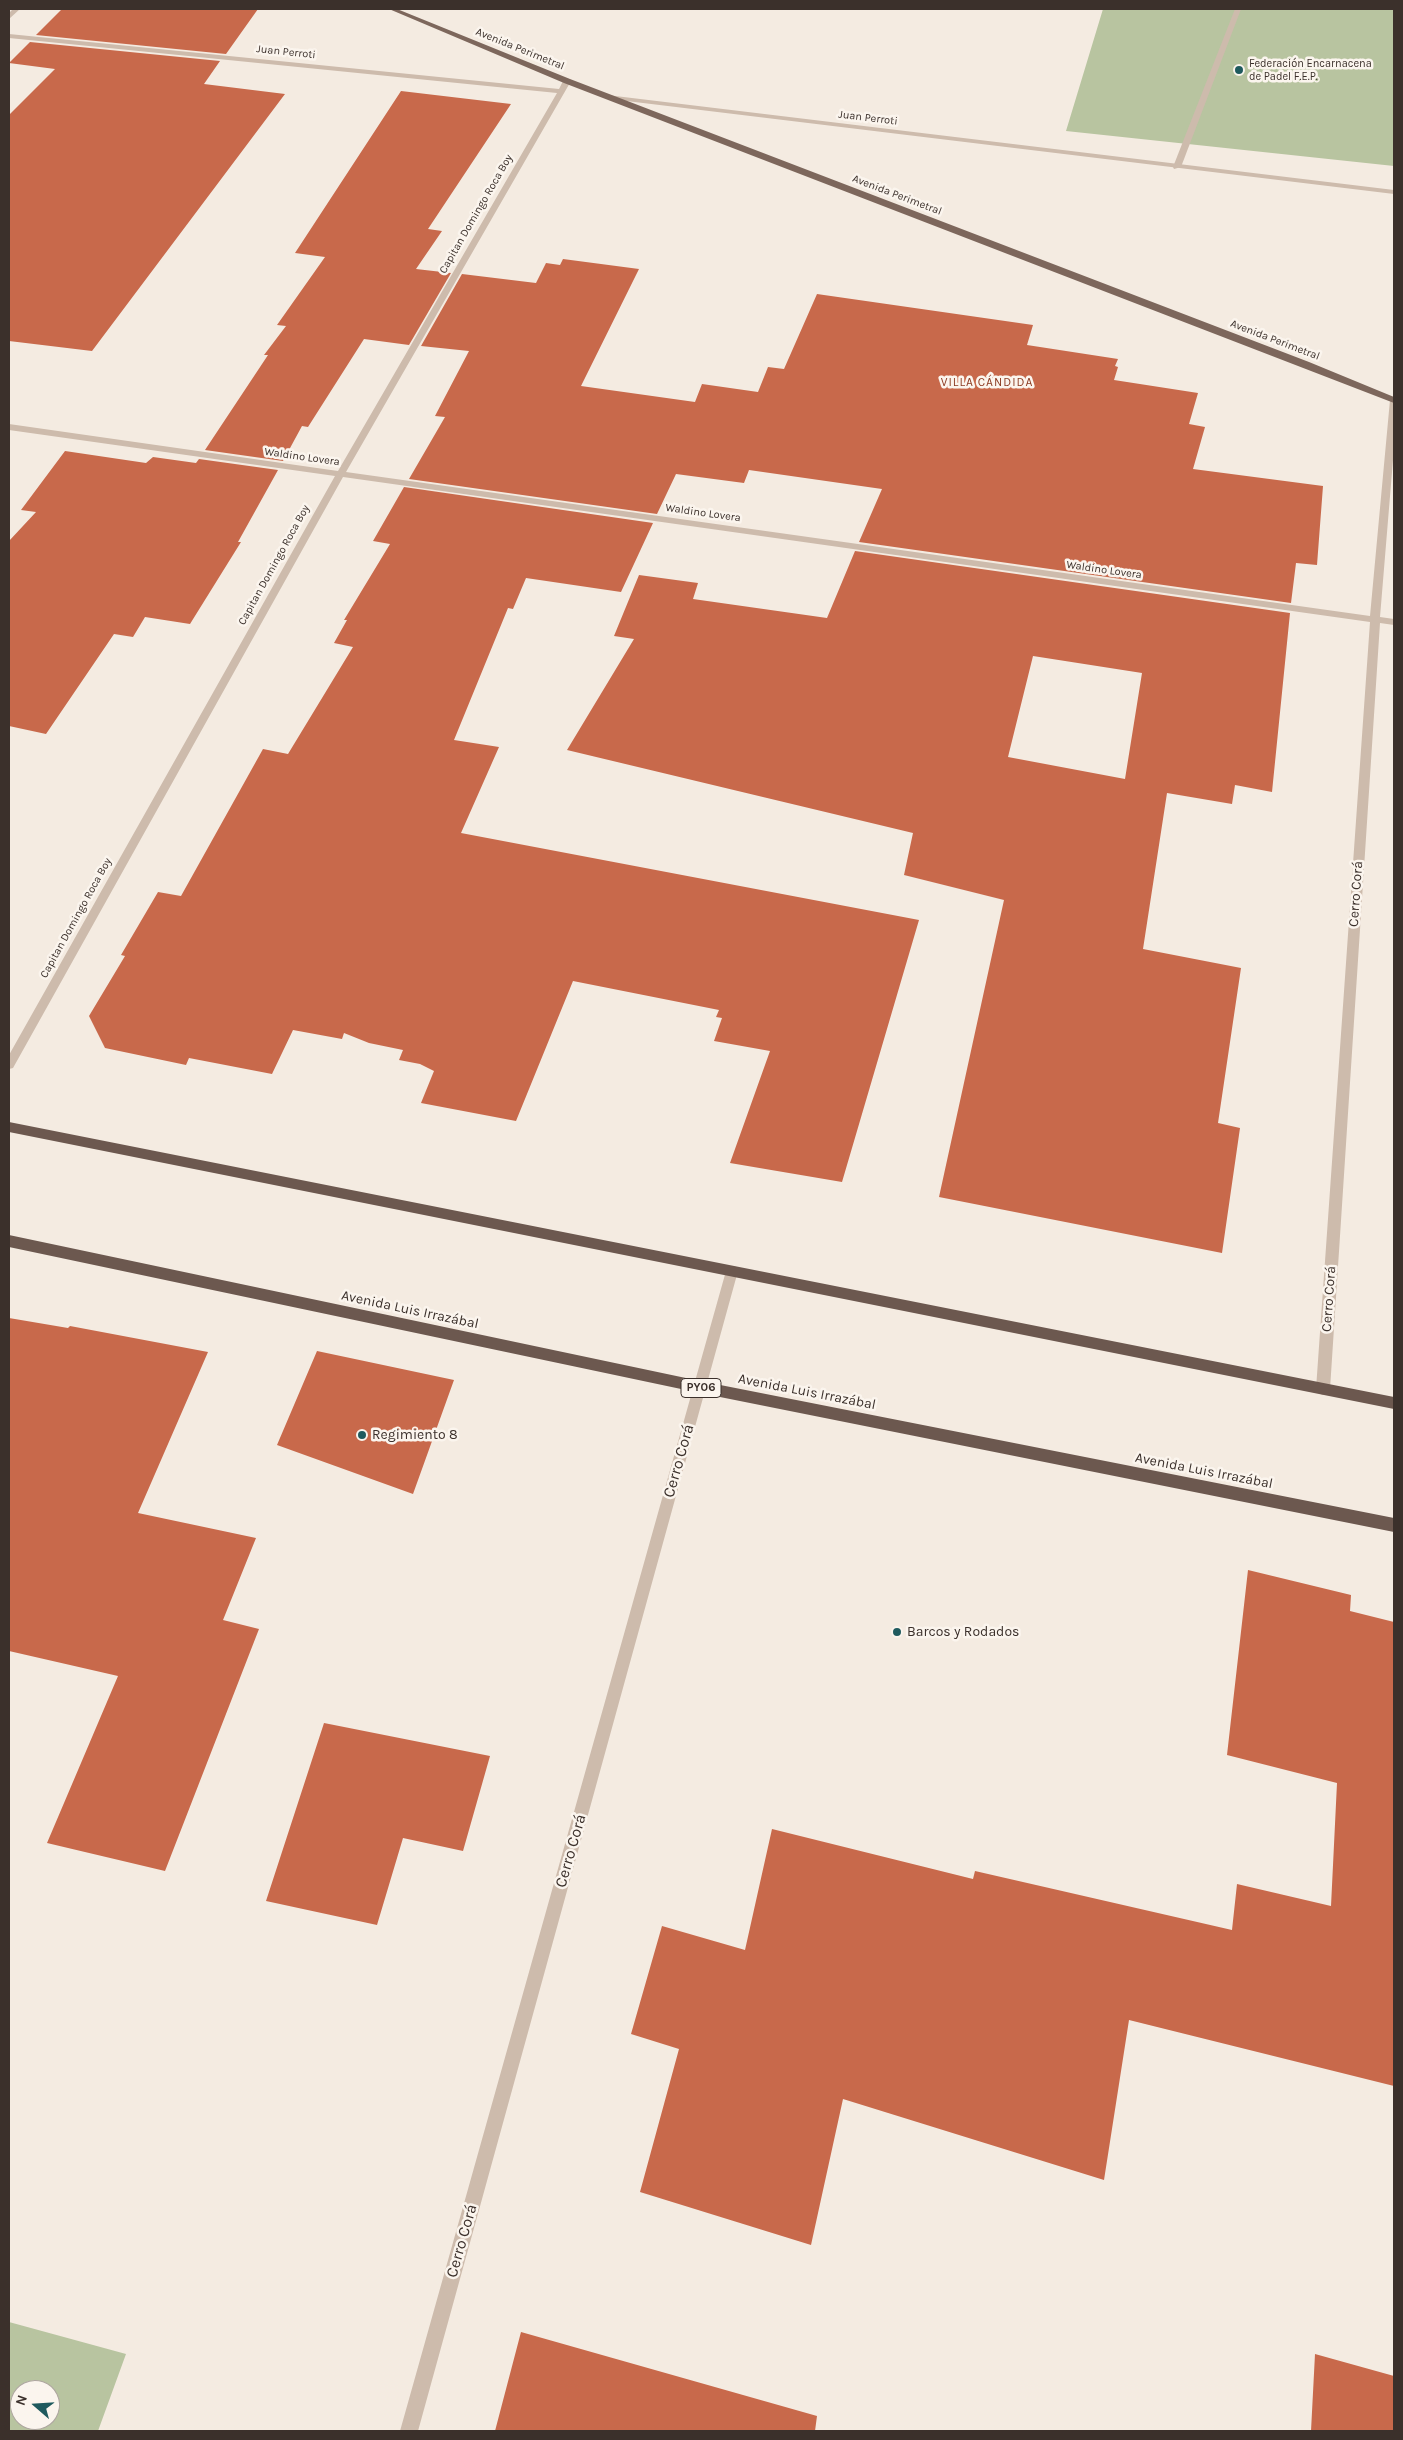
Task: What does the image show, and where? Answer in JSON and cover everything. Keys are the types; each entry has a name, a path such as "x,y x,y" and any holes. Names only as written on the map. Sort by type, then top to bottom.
{"highway":[{"path":"9,1127 1394,1403"},
{"name":"Avenida Luis Irrazábal","path":"9,1241 700,1387 1394,1525"}],"main road":[{"name":"Avenida Perimetral","path":"392,9 610,97 1296,360 1394,400"}],"street":[{"path":"9,17 17,9"},
{"path":"1177,167 1238,9"},
{"name":"Juan Perroti","path":"9,36 561,91"},
{"name":"Capitan Domingo Roca Boy","path":"9,1065 340,474 567,80"},
{"name":"Juan Perroti","path":"610,97 1124,161 1394,192"},
{"name":"Cerro Corá","path":"1323,1389 1375,619 1394,400"},
{"name":"Waldino Lovera","path":"9,427 1394,622"},
{"name":"Cerro Corá","path":"409,2431 732,1271"}],"green space":[{"name":"Federación Encarnacena de Padel F.E.P.","path":"1103,9 1394,9 1394,166 1066,131"},
{"path":"9,2322 126,2354 98,2431 9,2431"}],"building":[{"path":"62,9 258,9 226,54 36,35"},
{"path":"30,42 220,61 204,84 285,94 92,351 9,341 9,115 55,69 9,63"},
{"path":"401,91 511,104 428,229 442,231 416,269 451,273 409,345 364,339 308,427 302,426 283,461 205,450 268,355 264,355 286,326 277,325 325,257 295,253"},
{"path":"563,259 639,269 581,386 695,402 702,384 758,392 768,367 784,369 817,294 1033,325 1027,345 1118,359 1115,366 1118,367 1114,380 1198,393 1189,424 1205,427 1193,469 1323,486 1317,565 1296,563 1291,603 859,542 882,489 749,470 744,483 676,474 657,514 409,479 445,417 435,416 469,351 421,346 462,274 536,283 546,263 560,265"},
{"path":"65,451 146,463 153,457 196,463 199,459 278,470 238,542 241,542 190,624 145,617 133,637 114,634 46,734 9,726 9,541 36,512 21,510"},
{"path":"404,487 653,523 621,592 526,578 513,609 508,608 454,740 499,747 461,833 919,920 842,1182 730,1163 770,1051 714,1041 722,1018 716,1017 719,1010 573,981 516,1121 421,1103 434,1071 420,1064 399,1060 403,1050 369,1043 344,1033 342,1039 293,1030 272,1074 189,1058 186,1065 105,1048 89,1016 125,956 121,955 158,892 181,896 263,749 288,754 353,647 334,643 347,620 344,620 390,544 373,541"},
{"path":"855,551 1290,613 1272,792 1235,785 1232,804 1167,793 1143,949 1241,968 1218,1123 1240,1128 1222,1253 939,1197 1004,900 904,875 913,833 567,750 634,639 614,636 639,575 698,583 693,599 827,618","holes":["1033,656 1142,673 1125,779 1008,757"]},
{"path":"9,1318 68,1328 70,1326 208,1352 138,1513 256,1538 223,1620 259,1629 165,1871 47,1843 118,1676 9,1651"},
{"path":"317,1351 454,1380 413,1494 277,1445"},
{"path":"1248,1570 1351,1595 1350,1611 1394,1622 1394,2086 1129,2020 1104,2180 843,2099 811,2245 640,2192 679,2049 631,2034 662,1926 745,1950 772,1829 973,1879 975,1871 1232,1930 1237,1884 1331,1906 1337,1783 1227,1755"},
{"path":"324,1723 490,1756 463,1851 403,1838 377,1925 266,1901"},
{"path":"521,2332 817,2416 815,2431 495,2431"},
{"path":"1315,2354 1394,2376 1394,2431 1311,2431"}],"place":[{"name":"Federación Encarnacena de Padel F.E.P.","path":"1239,70"},
{"name":"Regimiento 8","path":"362,1435"},
{"name":"Barcos y Rodados","path":"897,1632"}],"district":[{"name":"VILLA CÁNDIDA","path":"987,383"}]}
